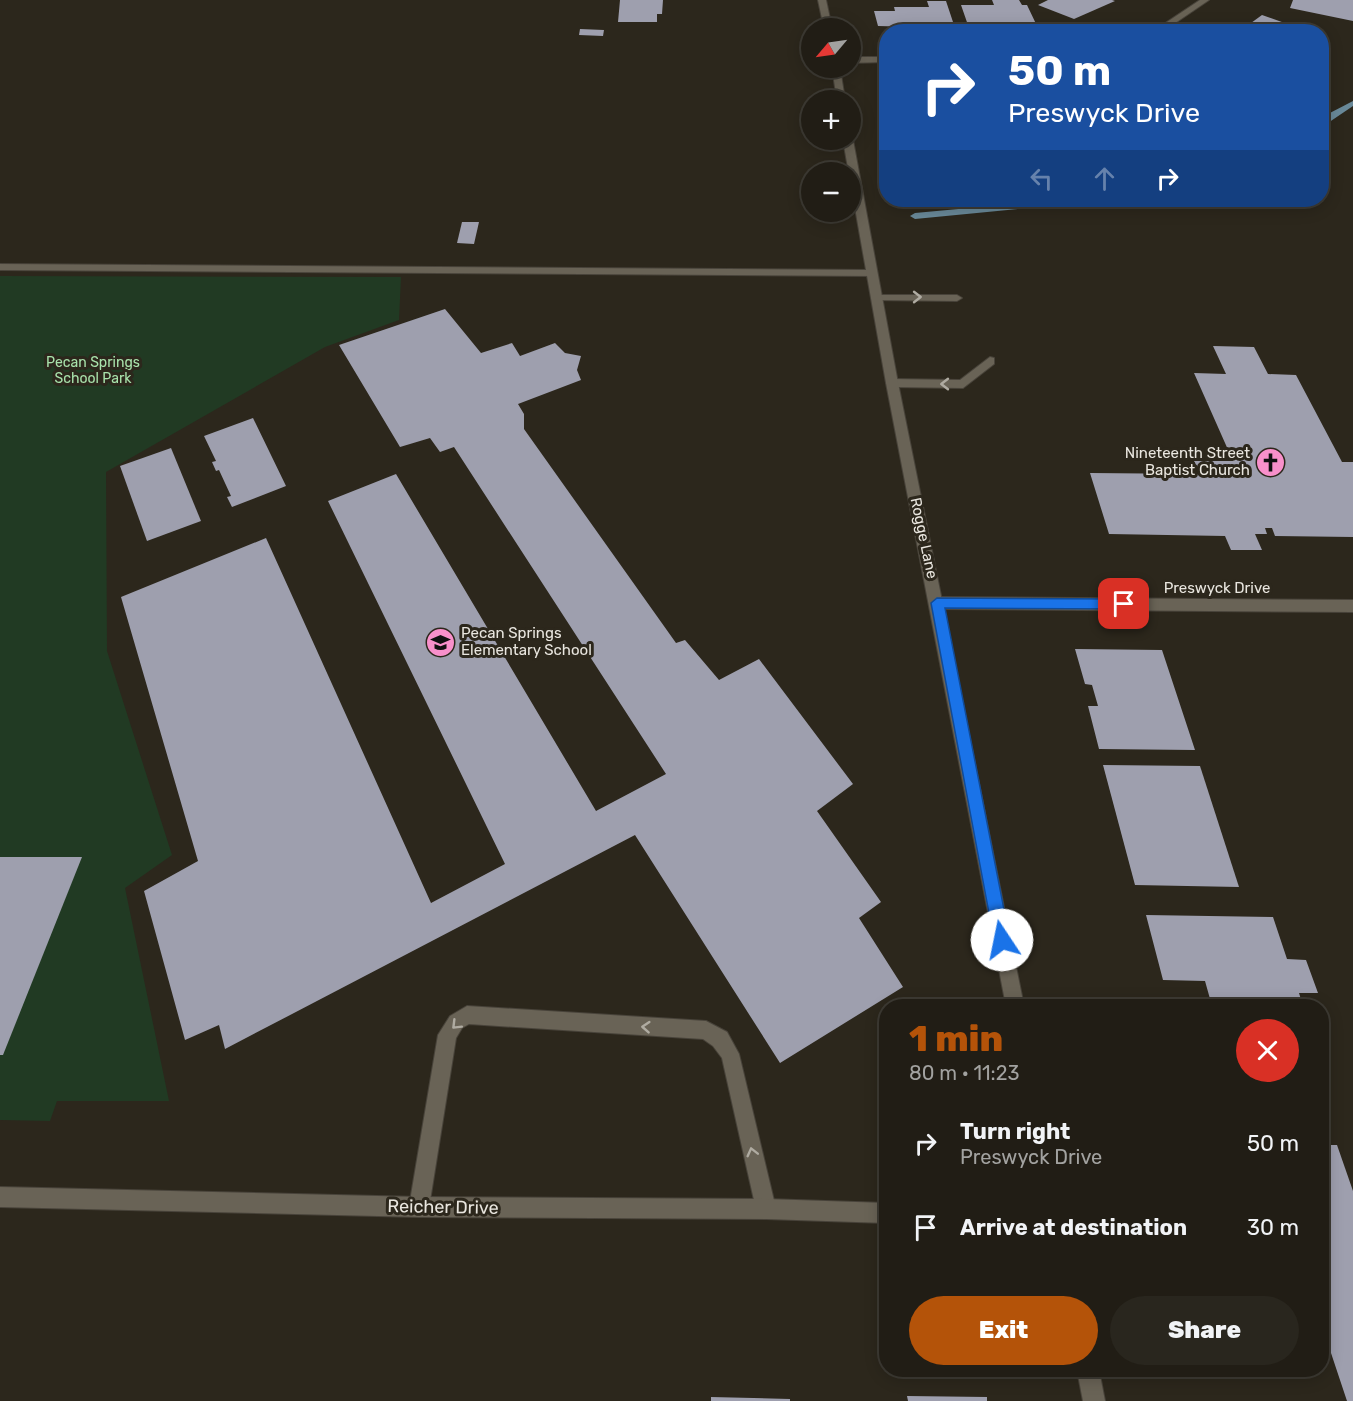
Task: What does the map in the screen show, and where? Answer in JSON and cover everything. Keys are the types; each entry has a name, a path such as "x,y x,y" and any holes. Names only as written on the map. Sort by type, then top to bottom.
{"street":[{"path":"822,0 826,18"},
{"path":"1168,24 1206,0"},
{"path":"861,60 879,60"},
{"name":"Rogge Lane","path":"850,150 892,383 1015,999"},
{"path":"0,267 872,273"},
{"path":"876,298 957,298"},
{"path":"892,383 963,384 990,362"},
{"name":"Preswyck Drive","path":"937,603 1353,606"},
{"path":"419,1207 447,1035 456,1022 467,1016 706,1030 720,1039 730,1054 766,1209"},
{"name":"Reicher Drive","path":"0,1197 419,1207 766,1209 879,1213"},
{"path":"1089,1377 1094,1401"}],"green space":[{"name":"Pecan Springs School Park","path":"0,276 401,277 399,320 325,347 106,472 107,651 172,855 125,888 169,1101 57,1101 50,1121 0,1120"}],"building":[{"path":"620,0 663,0 662,14 657,14 657,22 618,22"},
{"path":"992,0 1019,0 1022,5 1027,5 1036,24 968,24 961,5 994,5"},
{"path":"1048,0 1115,1 1074,19 1038,5"},
{"path":"1293,0 1353,0 1353,21 1290,8"},
{"path":"927,1 946,1 954,24 879,24 878,26 874,11 895,11 894,7 929,7"},
{"path":"1262,15 1287,24 1256,24 1251,23"},
{"path":"580,29 604,30 603,36 579,35"},
{"path":"462,222 479,222 474,244 457,243"},
{"path":"445,309 481,353 512,343 520,356 555,343 565,353 581,356 577,370 581,380 518,404 524,414 524,429 676,643 685,640 719,680 759,659 853,784 817,811 881,902 859,918 903,987 884,999 879,999 879,1002 780,1063 635,835 225,1049 219,1025 185,1040 144,891 198,861 121,597 266,538 431,903 505,864 328,501 396,474 596,811 666,774 454,447 440,452 430,438 400,447 339,345"},
{"name":"Nineteenth Street Baptist Church","path":"1213,346 1254,347 1268,374 1296,375 1342,462 1353,462 1353,537 1275,536 1272,528 1265,528 1267,534 1255,534 1262,550 1231,550 1225,536 1109,534 1090,473 1200,474 1194,461 1233,461 1194,373 1226,374"},
{"path":"253,418 286,486 232,507 227,497 231,496 219,470 216,471 212,462 216,461 204,436"},
{"path":"171,448 201,521 147,541 120,466"},
{"path":"1075,649 1162,650 1195,750 1099,749 1088,706 1098,706 1092,685 1085,684"},
{"path":"1103,765 1200,766 1239,887 1135,885"},
{"path":"0,857 82,857 3,1055 0,1055"},
{"path":"1146,915 1273,917 1287,959 1306,960 1318,993 1299,993 1301,999 1210,999 1205,981 1163,980"},
{"path":"1329,1145 1337,1145 1353,1191 1353,1401 1347,1401 1329,1347"},
{"path":"907,1396 987,1397 987,1401 908,1401"},
{"path":"711,1397 790,1399 790,1401 711,1401"}],"waterway":[{"path":"1329,117 1353,103"},
{"path":"915,216 1007,207"}],"place":[{"name":"Nineteenth Street Baptist Church","path":"1271,462"},
{"name":"Pecan Springs Elementary School","path":"440,642"}],"route":[{"path":"1002,940 937,603 1124,604"}]}
